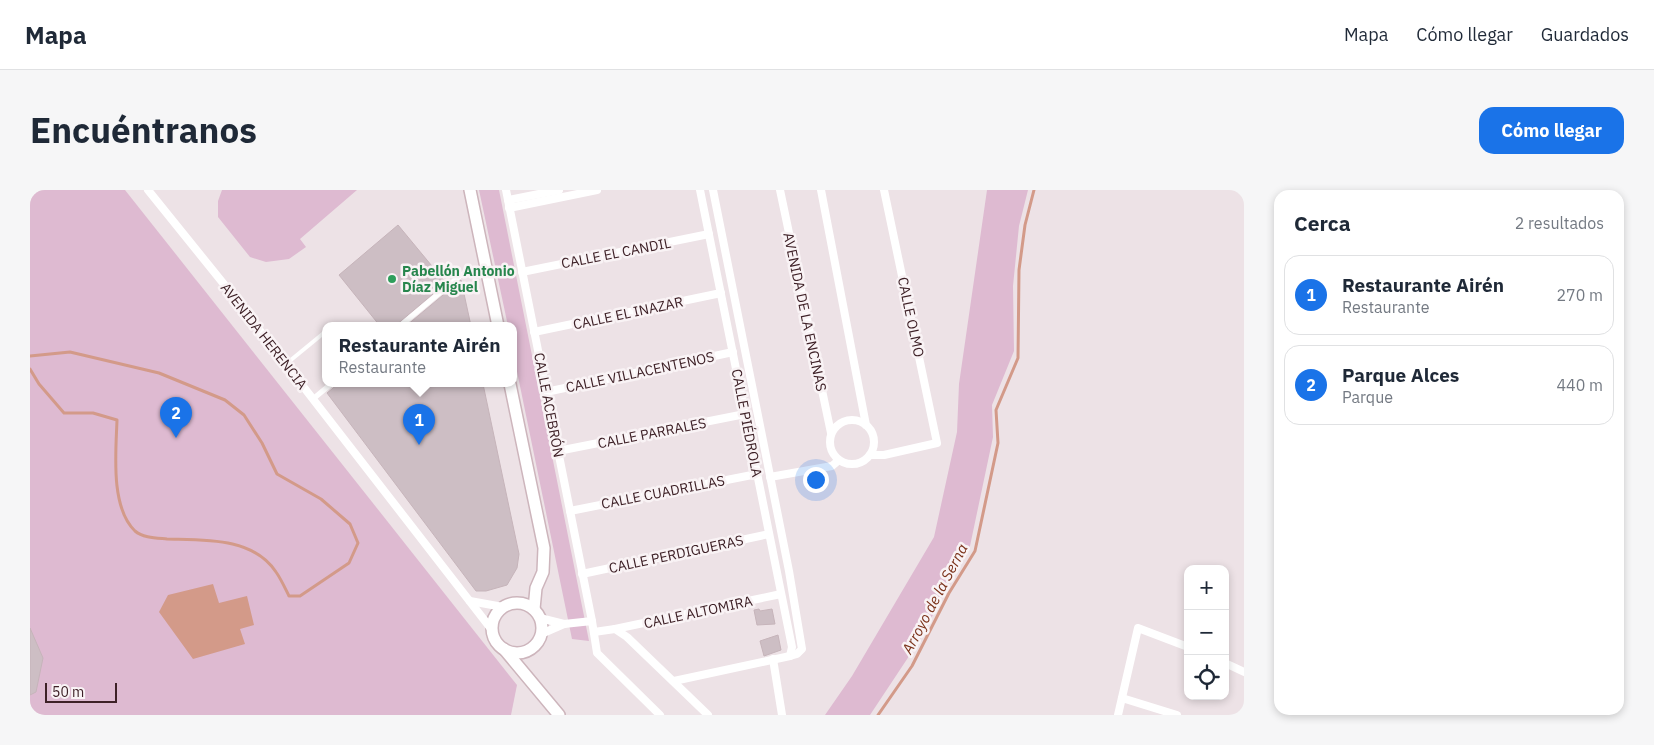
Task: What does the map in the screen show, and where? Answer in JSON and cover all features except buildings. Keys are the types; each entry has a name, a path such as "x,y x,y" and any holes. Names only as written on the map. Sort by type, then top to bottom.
{"main road":[{"path":"470,190 497,322"},
{"path":"504,649 514,652 525,651 532,648 541,634 537,614 536,588 543,572 544,548 511,387"},
{"path":"536,588 517,602 503,607 493,621 492,630 496,641 559,715"},
{"path":"517,602 526,604 537,614"},
{"path":"525,651 525,673"}],"street":[{"name":"AVENIDA HERENCIA","path":"148,190 286,364 492,630"},
{"name":"CALLE ACEBRÓN","path":"506,190 597,653 660,715"},
{"path":"508,204 558,190"},
{"path":"508,204 597,190"},
{"name":"CALLE PIÉDROLA","path":"700,190 792,647 790,656"},
{"path":"674,681 790,656 797,654 802,649 802,640 713,190"},
{"name":"AVENIDA DE LA ENCINAS","path":"780,190 831,433"},
{"path":"821,190 866,425 874,439 870,455 859,463 852,464 839,460 832,453 830,443 831,433 836,426 851,420 866,425"},
{"name":"CALLE OLMO","path":"870,455 884,455 937,443 884,190"},
{"name":"CALLE EL CANDIL","path":"522,272 709,234"},
{"path":"405,322 461,275 474,271"},
{"name":"CALLE EL INAZAR","path":"534,332 721,293"},
{"name":"CALLE VILLACENTENOS","path":"546,392 733,352"},
{"path":"313,399 327,387"},
{"name":"CALLE PARRALES","path":"558,451 745,414"},
{"path":"770,477 832,466 839,460"},
{"name":"CALLE CUADRILLAS","path":"570,511 757,474"},
{"name":"CALLE PERDIGUERAS","path":"582,574 769,534"},
{"name":"CALLE ALTOMIRA","path":"594,632 615,630 781,594"},
{"path":"470,601 503,607"},
{"path":"537,614 564,624"},
{"path":"541,634 564,624 592,620"},
{"path":"1118,715 1138,628 1184,645"},
{"path":"615,630 627,637 708,715"},
{"path":"773,660 782,715"},
{"path":"1229,665 1244,672"},
{"path":"1122,698 1177,715"}],"lane":[{"path":"286,364 322,334"}],"shaded area":[{"path":"30,190 125,190 517,685 511,715 30,715"},
{"path":"222,190 357,190 300,239 306,247 289,259 266,262 250,257 218,217 218,201"},
{"path":"479,190 499,190 589,641 572,639 517,371 517,322 507,322"},
{"path":"987,190 1028,190 1019,226 1013,286 1014,351 992,405 993,437 970,546 946,588 923,635 870,715 825,715 852,676 934,537 957,432 959,384"},
{"path":"213,584 219,603 247,596 254,625 240,629 245,644 193,659 159,612 168,595"}],"waterway":[{"name":"Arroyo de la Serna","path":"878,715 912,666 949,593 975,551 998,443 996,410 1018,358 1019,270 1025,225 1034,190"},
{"path":"30,356 70,352 159,373 225,400 244,415 262,443 277,474 321,499 350,524 358,543 349,563 300,596 289,596 278,575 266,561 254,552 241,546 212,541 155,538 138,533 127,521 118,494 116,478 117,420 93,413 64,413 39,384 30,369"}],"place":[{"name":"Pabellón Antonio Díaz Miguel","path":"392,279"},
{"name":"Parque Alces","path":"176,438"},
{"name":"Restaurante Airén","path":"419,445"}]}
